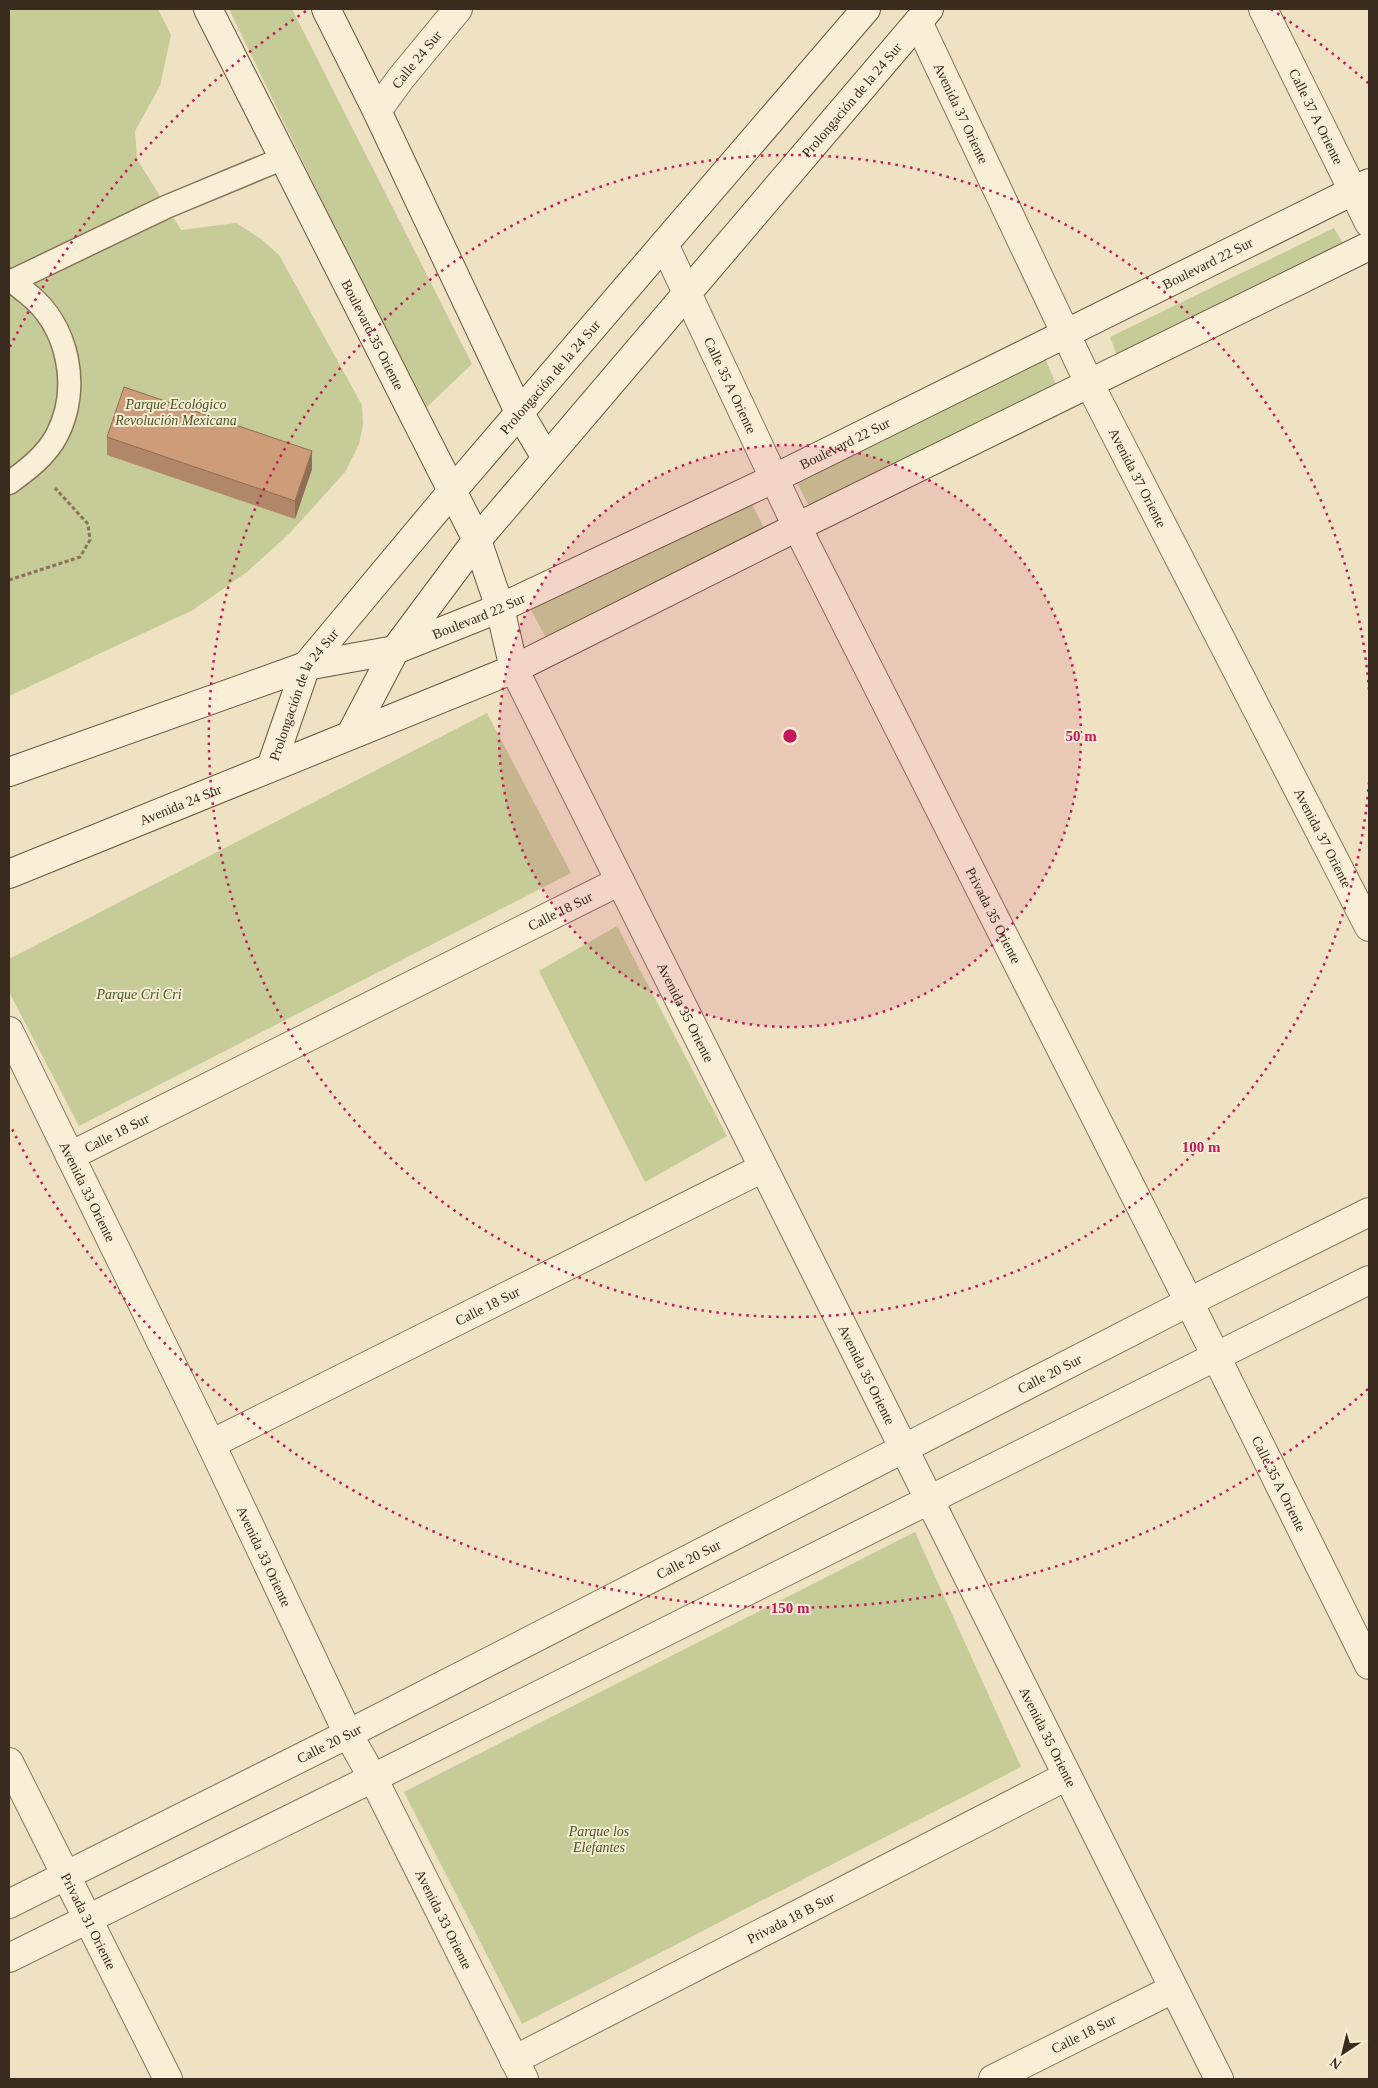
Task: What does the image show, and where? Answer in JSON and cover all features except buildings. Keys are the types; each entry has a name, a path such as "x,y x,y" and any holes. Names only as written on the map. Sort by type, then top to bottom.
{"street":[{"name":"Boulevard 35 Oriente","path":"208,9 477,540 500,608 514,669"},
{"path":"326,9 377,111 520,412 546,458"},
{"name":"Calle 24 Sur","path":"377,111 401,78 458,9"},
{"name":"Prolongación de la 24 Sur","path":"271,767 306,666 453,490 866,9"},
{"name":"Calle 37 A Oriente","path":"1264,9 1361,186 1369,223"},
{"name":"Prolongación de la 24 Sur","path":"351,734 395,650 477,540 924,15"},
{"name":"Avenida 37 Oriente","path":"924,15 1064,334 1369,927"},
{"name":"Boulevard 22 Sur","path":"306,666 395,650 500,608 773,479 1361,186"},
{"name":"Calle 35 A Oriente","path":"664,244 797,527"},
{"path":"351,734 514,669 797,527 1369,246"},
{"name":"Privada 35 Oriente","path":"797,527 1189,1302"},
{"path":"9,772 306,666"},
{"name":"Avenida 35 Oriente","path":"514,669 1218,2079"},
{"name":"Avenida 24 Sur","path":"9,874 351,734"},
{"name":"Calle 18 Sur","path":"70,1156 620,881"},
{"name":"Avenida 33 Oriente","path":"9,1031 211,1444 348,1734 373,1778 519,2070"},
{"name":"Calle 18 Sur","path":"211,1444 763,1168"},
{"name":"Calle 20 Sur","path":"9,1904 348,1734 1189,1302 1369,1212"},
{"path":"9,1958 1369,1280"},
{"name":"Calle 35 A Oriente","path":"1189,1302 1369,1665"},
{"name":"Privada 31 Oriente","path":"9,1762 168,2079"},
{"name":"Privada 18 B Sur","path":"519,2070 1067,1776"},
{"name":"Calle 18 Sur","path":"993,2079 1173,1989"}],"lane":[{"path":"9,483 35,465 57,436 69,402 69,365 58,330 37,301 10,280 166,208 284,158"}],"path":[{"path":"9,580 80,557 90,540 88,524 35,465"}],"green space":[{"name":"Parque Ecológico Revolución Mexicana","path":"9,9 158,9 171,35 160,86 135,131 137,159 181,230 236,223 261,239 279,255 362,405 363,424 359,444 345,472 291,532 247,572 193,610 9,696"},
{"path":"229,9 292,9 472,364 426,408 354,267"},
{"path":"1334,228 1347,250 1119,361 1110,337"},
{"path":"1042,351 1058,389 811,510 793,475"},
{"path":"749,498 768,536 549,644 530,608"},
{"name":"Parque Cri Cri","path":"487,713 571,873 79,1126 9,992 9,959"},
{"path":"617,926 727,1136 645,1182 539,971"},
{"name":"Parque los Elefantes","path":"915,1532 1021,1767 522,2024 404,1792"}]}
